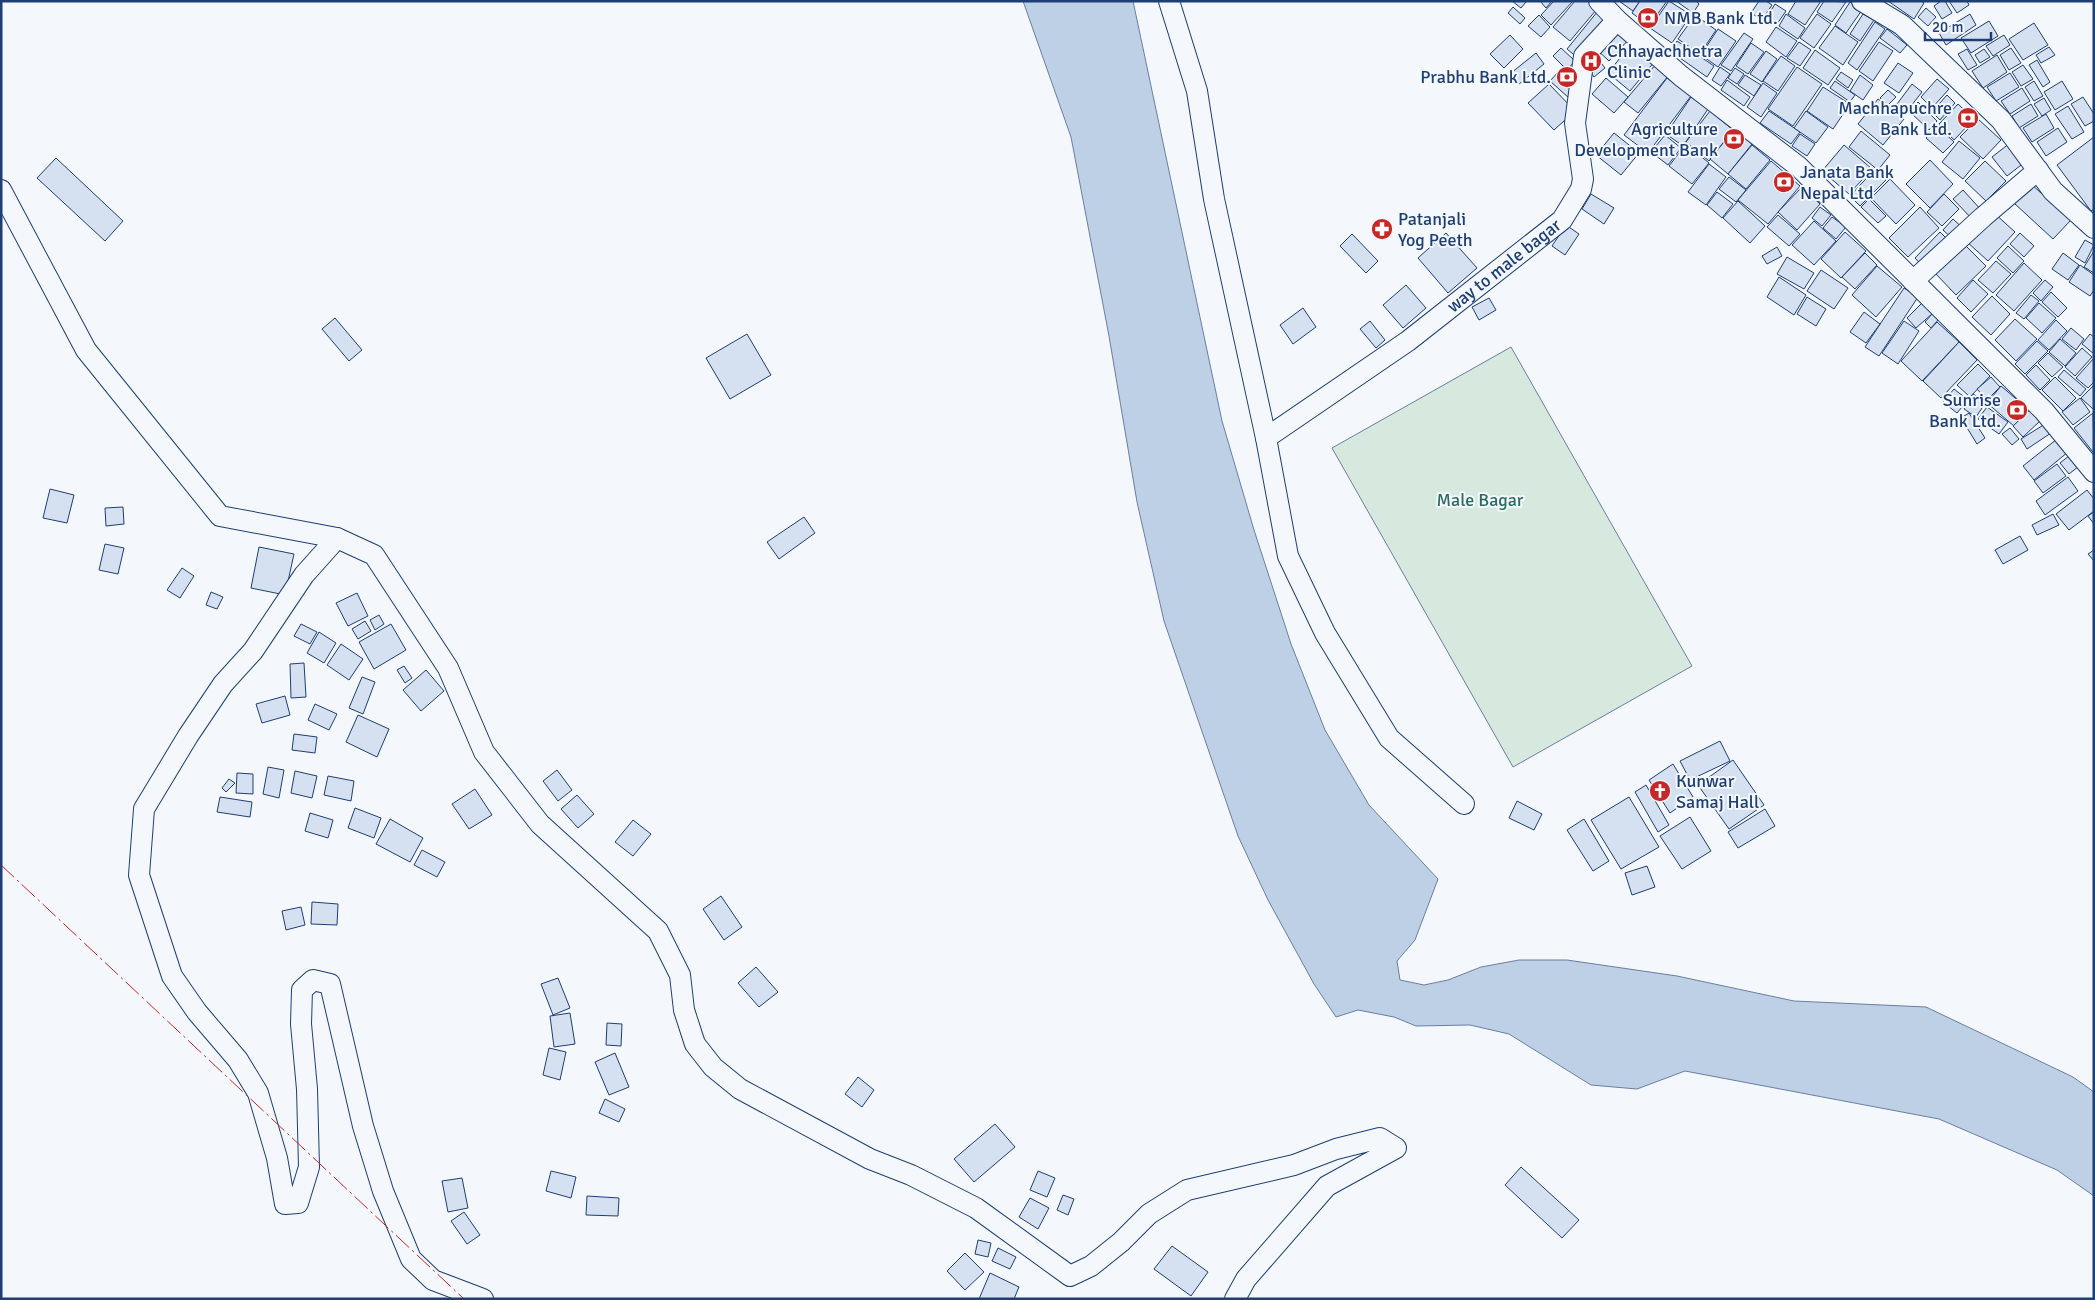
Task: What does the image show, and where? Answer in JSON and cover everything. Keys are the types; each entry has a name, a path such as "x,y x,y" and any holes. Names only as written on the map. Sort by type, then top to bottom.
{"street":[{"path":"1168,1 1197,91 1214,200 1266,438 1288,556 1325,633 1389,738 1464,804"},
{"path":"1599,1 1616,20 1681,76 1798,167 2044,411 2094,472"},
{"path":"1862,1 1902,25 2001,120 2053,191 2094,228"},
{"name":"way to male bagar","path":"1266,438 1408,341 1562,220 1581,189 1584,179 1575,123 1584,56 1616,20"},
{"path":"1913,282 1983,217 2038,170"},
{"path":"1,190 86,350 220,516 337,538 374,555 448,668 484,752 540,824 658,931 680,975 684,1010 695,1044 713,1067 740,1089 870,1159 911,1175 976,1208 1070,1276 1091,1266 1121,1242 1149,1214 1187,1190 1294,1165 1336,1149 1380,1138 1396,1148 1328,1186 1246,1280 1235,1299"},
{"path":"337,538 304,575 253,651 223,684 188,736 144,809 139,875 172,976 197,1012 238,1060 258,1093 277,1158 285,1204 298,1203 309,1167 307,1089 301,1024 302,990 313,980 330,984 363,1126 383,1191 411,1259 433,1280 483,1299"}],"green space":[{"name":"Male Bagar","path":"1511,347 1692,666 1513,767 1332,448"}],"water":[{"path":"1023,1 1133,1 1222,421 1254,530 1291,644 1325,730 1369,805 1438,879 1415,940 1397,961 1400,980 1424,985 1448,980 1481,967 1519,960 1567,960 1677,976 1794,1001 1926,1007 2073,1077 2094,1092 2094,1196 2057,1170 1939,1119 1685,1071 1637,1089 1591,1085 1509,1034 1470,1025 1416,1026 1394,1017 1358,1010 1336,1017 1314,984 1268,900 1238,836 1164,621 1137,502 1109,336 1071,137"}],"building":[{"path":"1512,1 1526,1 1526,2 1521,8"},
{"path":"1540,1 1552,1 1546,8"},
{"path":"1554,1 1573,1 1551,25 1541,15"},
{"path":"1575,1 1587,1 1597,9 1570,41 1553,27"},
{"path":"1619,1 1640,1 1633,11"},
{"path":"1640,1 1667,1 1649,26 1632,13"},
{"path":"1669,1 1691,15 1672,43 1650,28"},
{"path":"1676,1 1696,1 1699,4 1693,13"},
{"path":"1759,1 1766,1 1772,5 1762,20 1751,13"},
{"path":"1796,1 1821,1 1805,25 1788,14"},
{"path":"1824,1 1846,2 1832,22 1817,12"},
{"path":"1888,1 1921,1 1924,3 1914,19"},
{"path":"1941,1 1945,1 1952,13 1942,19 1934,6"},
{"path":"1949,1 1967,1 1969,5 1957,13"},
{"path":"1850,2 1862,10 1846,33 1835,25"},
{"path":"1775,4 1786,11 1777,24 1767,17"},
{"path":"1513,7 1525,18 1520,24 1508,13"},
{"path":"1926,8 1936,17 1928,26 1918,17"},
{"path":"1598,11 1611,21 1579,59 1567,49"},
{"path":"1786,14 1805,28 1798,39 1779,26"},
{"path":"1817,14 1831,24 1814,48 1800,38"},
{"path":"1863,14 1874,20 1860,41 1850,34"},
{"path":"1970,14 1976,25 1946,45 1939,33"},
{"path":"1539,15 1550,27 1541,37 1528,26"},
{"path":"1695,15 1716,30 1700,54 1678,39"},
{"path":"1989,21 1998,36 1971,53 1961,38"},
{"path":"1875,22 1885,29 1857,70 1848,63"},
{"path":"2034,23 2048,45 2023,60 2009,39"},
{"path":"1616,25 1630,38 1609,61 1595,48"},
{"path":"1835,26 1858,42 1843,65 1819,48"},
{"path":"1776,27 1797,41 1786,57 1766,42"},
{"path":"1718,29 1736,41 1718,67 1701,55"},
{"path":"1887,29 1907,45 1900,53 1880,38"},
{"path":"1744,33 1753,39 1731,71 1721,65"},
{"path":"1510,35 1523,49 1504,68 1490,54"},
{"path":"2004,35 2010,45 1993,56 1986,46"},
{"path":"1677,41 1714,66 1707,77 1670,51"},
{"path":"1799,42 1811,50 1800,66 1787,58"},
{"path":"1879,42 1893,51 1873,81 1859,71"},
{"path":"1632,43 1655,61 1630,91 1608,73"},
{"path":"1751,43 1764,52 1748,74 1736,66"},
{"path":"2049,47 2055,55 2041,63 2036,55"},
{"path":"1561,48 1575,61 1567,70 1553,56"},
{"path":"2011,48 2021,63 2009,70 2000,55"},
{"path":"1967,49 1977,65 1968,70 1958,54"},
{"path":"1984,49 1990,57 1980,63 1975,55"},
{"path":"1815,50 1840,68 1828,85 1803,68"},
{"path":"1766,51 1777,59 1762,82 1750,74"},
{"path":"1536,53 1544,64 1519,84 1511,73"},
{"path":"1595,55 1605,68 1594,77 1584,63"},
{"path":"1997,55 2007,72 1983,88 1972,71"},
{"path":"1781,56 1795,66 1778,91 1763,81"},
{"path":"2037,60 2050,82 2043,87 2029,65"},
{"path":"1898,63 1913,73 1899,93 1884,83"},
{"path":"1656,64 1669,75 1638,113 1624,102"},
{"path":"2023,65 2033,79 2021,86 2012,72"},
{"path":"1720,67 1730,74 1721,86 1712,80"},
{"path":"1797,67 1822,84 1793,126 1768,109"},
{"path":"1735,68 1744,74 1737,84 1728,78"},
{"path":"1560,70 1579,87 1569,98 1550,81"},
{"path":"1841,72 1853,80 1848,88 1836,79"},
{"path":"2010,73 2019,87 1996,101 1987,87"},
{"path":"1745,75 1761,85 1754,96 1738,85"},
{"path":"1860,75 1873,85 1863,100 1850,91"},
{"path":"1606,78 1628,97 1614,113 1592,94"},
{"path":"1667,78 1691,96 1648,153 1624,135"},
{"path":"1937,79 1949,89 1932,108 1921,97"},
{"path":"1727,80 1750,97 1744,106 1721,90"},
{"path":"1835,81 1855,95 1850,102 1830,88"},
{"path":"2034,81 2043,96 2034,101 2025,87"},
{"path":"2062,81 2073,99 2055,110 2044,92"},
{"path":"1763,83 1777,93 1761,117 1747,107"},
{"path":"1549,84 1575,111 1554,130 1528,103"},
{"path":"1912,84 1922,92 1907,111 1897,104"},
{"path":"1823,87 1850,104 1833,129 1807,111"},
{"path":"2022,88 2030,101 2010,114 2001,101"},
{"path":"1888,90 1896,97 1888,105 1880,98"},
{"path":"1947,95 1955,103 1940,120 1932,112"},
{"path":"1691,97 1708,109 1683,146 1666,134"},
{"path":"2083,97 2094,114 2094,121 2085,126 2071,104"},
{"path":"2044,98 2051,110 2042,116 2034,104"},
{"path":"1878,99 1904,119 1883,145 1858,124"},
{"path":"1918,102 1937,121 1929,130 1909,111"},
{"path":"1958,104 1974,119 1954,140 1939,124"},
{"path":"2031,104 2038,116 2019,128 2012,116"},
{"path":"2068,106 2084,132 2072,139 2055,114"},
{"path":"1710,111 1733,130 1709,161 1686,142"},
{"path":"1769,111 1800,132 1791,144 1760,123"},
{"path":"1806,111 1828,127 1816,143 1794,128"},
{"path":"2046,114 2054,128 2032,142 2023,128"},
{"path":"1978,119 2001,140 1983,159 1960,137"},
{"path":"1937,126 1954,142 1943,153 1926,138"},
{"path":"2058,128 2067,142 2046,156 2037,142"},
{"path":"1734,130 1752,144 1728,174 1710,159"},
{"path":"1861,131 1890,155 1878,170 1849,147"},
{"path":"1614,133 1639,153 1621,175 1596,155"},
{"path":"1800,134 1815,144 1807,156 1792,146"},
{"path":"1665,135 1681,148 1668,165 1651,152"},
{"path":"2094,137 2094,209 2091,211 2057,165"},
{"path":"1959,141 1980,158 1963,179 1942,162"},
{"path":"2010,143 2025,162 2007,176 1992,157"},
{"path":"1686,144 1709,163 1692,184 1669,166"},
{"path":"1752,145 1770,160 1746,189 1728,174"},
{"path":"1844,145 1872,169 1849,194 1822,171"},
{"path":"56,158 123,221 105,241 37,178"},
{"path":"1930,160 1953,184 1930,208 1906,184"},
{"path":"1771,161 1800,186 1768,224 1738,200"},
{"path":"1985,161 2006,181 1986,201 1965,181"},
{"path":"1709,164 1726,177 1706,205 1688,192"},
{"path":"1875,169 1886,180 1860,206 1850,196"},
{"path":"1729,177 1746,190 1736,202 1719,189"},
{"path":"1890,179 1915,205 1896,224 1871,198"},
{"path":"2031,184 2071,220 2053,239 2014,203"},
{"path":"1802,187 1820,204 1797,230 1778,212"},
{"path":"1963,190 1983,212 1974,221 1953,199"},
{"path":"1717,192 1733,204 1722,218 1707,205"},
{"path":"1591,194 1614,208 1604,224 1582,209"},
{"path":"1944,194 1959,209 1942,226 1927,212"},
{"path":"1869,199 1886,216 1878,223 1861,207"},
{"path":"1738,201 1765,226 1750,243 1723,218"},
{"path":"1820,207 1831,215 1822,226 1812,218"},
{"path":"1920,207 1939,228 1908,257 1889,238"},
{"path":"1993,212 2015,232 1988,261 1966,241"},
{"path":"1778,215 1800,234 1789,246 1767,227"},
{"path":"1832,217 1846,227 1836,239 1823,228"},
{"path":"1953,219 1965,230 1954,240 1943,230"},
{"path":"1814,221 1836,241 1814,265 1792,245"},
{"path":"1566,225 1579,234 1565,255 1552,246"},
{"path":"1845,232 1866,251 1841,278 1821,259"},
{"path":"1940,232 1951,243 1925,269 1915,258"},
{"path":"1446,233 1477,268 1448,293 1418,258"},
{"path":"2020,233 2034,246 2024,257 2010,244"},
{"path":"1352,234 1378,261 1366,273 1340,246"},
{"path":"2085,240 2094,245 2085,263 2075,257"},
{"path":"1965,245 1986,266 1956,295 1936,274"},
{"path":"2008,246 2024,261 2013,273 1997,258"},
{"path":"1777,247 1782,256 1767,264 1762,256"},
{"path":"2094,251 2094,273 2084,267"},
{"path":"1865,253 1877,265 1855,289 1842,277"},
{"path":"2063,253 2079,265 2068,280 2052,269"},
{"path":"1787,257 1814,273 1804,289 1777,274"},
{"path":"1996,261 2011,274 1993,293 1978,280"},
{"path":"2024,263 2042,280 2014,311 1996,295"},
{"path":"2080,265 2094,275 2094,290 2090,296 2069,282"},
{"path":"1877,266 1902,287 1876,317 1852,295"},
{"path":"1821,270 1848,288 1834,309 1807,291"},
{"path":"1779,277 1806,295 1794,315 1767,297"},
{"path":"1973,280 1988,294 1971,312 1957,298"},
{"path":"2045,280 2053,287 2041,301 2033,293"},
{"path":"1406,285 1426,308 1403,328 1383,305"},
{"path":"1904,288 1918,297 1879,356 1865,347"},
{"path":"2051,292 2067,308 2058,317 2042,302"},
{"path":"2031,295 2039,301 2024,319 2016,313"},
{"path":"1992,296 2010,314 1991,335 1972,317"},
{"path":"1807,297 1826,309 1816,326 1797,314"},
{"path":"1489,298 1496,310 1479,320 1472,307"},
{"path":"1923,302 1933,313 1916,328 1907,318"},
{"path":"2039,303 2056,318 2042,333 2026,318"},
{"path":"1303,308 1316,327 1293,344 1280,325"},
{"path":"1864,312 1880,324 1866,343 1850,332"},
{"path":"1932,314 1938,320 1931,328 1925,322"},
{"path":"335,318 362,350 349,361 322,329"},
{"path":"2015,319 2037,339 2016,361 1995,340"},
{"path":"2056,320 2067,331 2049,350 2038,340"},
{"path":"1370,321 1385,340 1376,348 1360,329"},
{"path":"1904,321 1919,331 1898,364 1882,353"},
{"path":"1937,322 1959,342 1922,381 1901,361"},
{"path":"2071,328 2084,339 2076,350 2062,339"},
{"path":"747,334 771,375 730,399 706,358"},
{"path":"2090,334 2094,337 2094,354 2082,344"},
{"path":"2060,339 2076,353 2065,366 2049,352"},
{"path":"2037,341 2048,351 2025,374 2015,364"},
{"path":"1959,342 1977,360 1941,398 1923,381"},
{"path":"2082,348 2092,357 2075,376 2065,367"},
{"path":"2048,353 2063,367 2052,377 2038,363"},
{"path":"2094,358 2094,382 2088,388 2076,378"},
{"path":"1978,364 1990,376 1970,397 1957,385"},
{"path":"2036,365 2050,380 2040,390 2026,375"},
{"path":"2064,370 2086,389 2080,396 2058,377"},
{"path":"1991,377 2000,387 1987,400 1977,389"},
{"path":"2055,377 2076,398 2063,411 2042,390"},
{"path":"2094,385 2094,410 2081,398"},
{"path":"2001,386 2028,409 2014,426 1987,403"},
{"path":"1954,389 1968,400 1957,413 1943,402"},
{"path":"1973,394 1986,402 1976,417 1964,409"},
{"path":"2080,398 2090,412 2073,425 2062,412"},
{"path":"1987,407 2008,422 1999,434 1978,419"},
{"path":"2030,410 2040,421 2023,437 2013,426"},
{"path":"1969,413 1985,438 1977,444 1961,418"},
{"path":"2093,413 2094,451 2093,452 2074,428"},
{"path":"2045,424 2051,433 2027,449 2021,439"},
{"path":"2010,428 2019,439 2012,445 2002,434"},
{"path":"2057,439 2068,452 2034,480 2023,466"},
{"path":"2070,455 2079,466 2069,474 2060,463"},
{"path":"2057,464 2066,476 2043,493 2034,481"},
{"path":"2068,477 2078,491 2045,515 2036,501"},
{"path":"50,489 74,495 67,523 43,518"},
{"path":"2087,490 2094,499 2094,511 2069,530 2056,514"},
{"path":"123,507 124,524 106,526 105,508"},
{"path":"2094,512 2094,524 2088,516"},
{"path":"2053,514 2059,525 2037,535 2032,525"},
{"path":"804,517 815,533 779,559 767,542"},
{"path":"2020,536 2028,550 2003,564 1995,550"},
{"path":"105,544 124,548 118,574 99,570"},
{"path":"259,547 294,554 285,595 251,588"},
{"path":"2094,550 2094,561 2088,554"},
{"path":"182,568 194,576 180,598 167,590"},
{"path":"211,592 223,597 217,609 206,605"},
{"path":"357,593 368,616 348,626 336,603"},
{"path":"379,615 384,624 375,630 370,620"},
{"path":"365,621 371,631 358,639 352,629"},
{"path":"301,624 317,632 310,644 294,636"},
{"path":"391,624 406,650 374,669 359,642"},
{"path":"319,632 336,643 324,663 307,653"},
{"path":"341,644 363,659 349,680 327,665"},
{"path":"304,663 306,697 291,698 290,664"},
{"path":"404,666 412,678 405,683 397,670"},
{"path":"426,670 444,691 421,711 403,690"},
{"path":"362,677 375,682 363,714 349,708"},
{"path":"285,696 290,715 262,723 256,704"},
{"path":"315,704 337,714 329,730 308,720"},
{"path":"358,715 389,729 377,757 346,742"},
{"path":"294,734 317,737 315,753 292,750"},
{"path":"1720,741 1730,761 1690,780 1680,761"},
{"path":"1733,760 1764,805 1729,829 1698,785"},
{"path":"1673,764 1693,797 1670,813 1649,780"},
{"path":"268,767 284,770 279,798 263,794"},
{"path":"557,770 572,790 558,801 543,781"},
{"path":"295,771 317,776 312,798 291,793"},
{"path":"237,773 253,774 253,794 236,793"},
{"path":"328,776 354,781 351,801 324,795"},
{"path":"229,779 235,783 226,792 222,788"},
{"path":"1646,785 1669,825 1658,832 1635,792"},
{"path":"475,789 492,815 469,829 452,804"},
{"path":"577,795 594,814 578,828 561,809"},
{"path":"220,797 252,802 250,817 217,812"},
{"path":"1629,797 1659,847 1621,869 1591,820"},
{"path":"1517,801 1542,814 1534,830 1509,818"},
{"path":"355,808 381,818 374,838 348,828"},
{"path":"1765,809 1775,826 1738,848 1728,832"},
{"path":"310,813 333,820 328,838 305,831"},
{"path":"1690,817 1711,851 1682,869 1660,836"},
{"path":"390,819 423,838 410,862 376,844"},
{"path":"1584,819 1609,861 1593,871 1567,830"},
{"path":"633,820 651,834 633,856 615,842"},
{"path":"422,850 445,862 437,877 414,865"},
{"path":"1647,866 1655,887 1632,895 1625,873"},
{"path":"721,896 742,927 724,940 703,909"},
{"path":"312,902 338,904 337,925 311,924"},
{"path":"301,907 305,925 286,930 282,911"},
{"path":"756,967 778,992 759,1007 738,983"},
{"path":"558,978 570,1008 553,1015 541,984"},
{"path":"570,1013 575,1044 554,1047 550,1016"},
{"path":"607,1023 622,1024 621,1046 606,1045"},
{"path":"549,1048 566,1052 560,1080 543,1075"},
{"path":"615,1053 629,1087 609,1095 595,1062"},
{"path":"858,1077 874,1090 862,1107 845,1094"},
{"path":"605,1099 625,1109 619,1122 599,1113"},
{"path":"995,1124 1015,1147 974,1182 954,1159"},
{"path":"1521,1167 1579,1220 1562,1238 1505,1185"},
{"path":"551,1171 576,1177 571,1198 546,1191"},
{"path":"1038,1171 1055,1178 1047,1197 1030,1190"},
{"path":"462,1178 468,1208 448,1212 442,1181"},
{"path":"1063,1195 1074,1199 1068,1215 1057,1210"},
{"path":"587,1196 619,1198 618,1216 586,1215"},
{"path":"1030,1198 1049,1208 1038,1229 1019,1217"},
{"path":"464,1212 480,1235 467,1244 451,1221"},
{"path":"978,1240 991,1243 988,1257 975,1254"},
{"path":"1172,1246 1208,1272 1191,1296 1154,1269"},
{"path":"998,1248 1016,1257 1010,1269 992,1261"},
{"path":"965,1253 984,1272 965,1290 947,1271"},
{"path":"990,1273 1019,1287 1014,1299 979,1299"}],"power":[{"path":"1,865 464,1299"}],"place":[{"name":"NMB Bank Ltd.","path":"1648,18"},
{"name":"Chhayachhetra Clinic","path":"1591,61"},
{"name":"Prabhu Bank Ltd.","path":"1567,77"},
{"name":"Machhapuchre Bank Ltd.","path":"1968,118"},
{"name":"Agriculture Development Bank","path":"1734,139"},
{"name":"Janata Bank Nepal Ltd","path":"1784,182"},
{"name":"Patanjali Yog Peeth","path":"1382,229"},
{"name":"Sunrise Bank Ltd.","path":"2017,410"},
{"name":"Kunwar Samaj Hall","path":"1660,791"}]}
